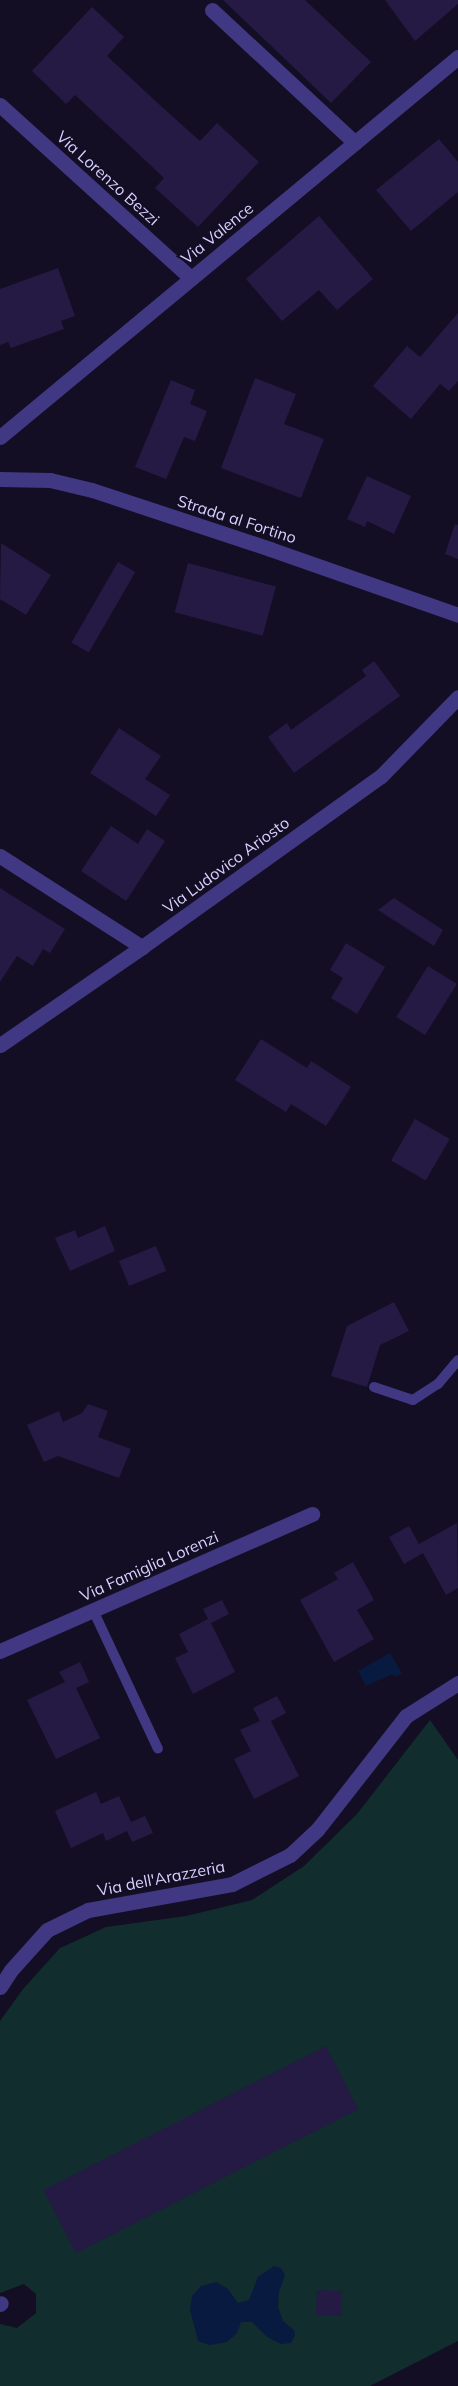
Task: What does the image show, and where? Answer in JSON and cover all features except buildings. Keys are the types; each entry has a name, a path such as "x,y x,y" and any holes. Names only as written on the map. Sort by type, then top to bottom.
{"street":[{"path":"213,9 355,143"},
{"name":"Via Valence","path":"0,437 458,57"},
{"name":"Via Lorenzo Bezzi","path":"0,105 191,278"},
{"name":"Strada al Fortino","path":"0,479 50,480 92,490 458,615"},
{"name":"Via Ludovico Ariosto","path":"0,1044 142,947 381,776 458,697"},
{"path":"0,856 142,947"},
{"name":"Via Famiglia Lorenzi","path":"0,1651 312,1514"},
{"name":"Via dell'Arazzeria","path":"0,1987 11,1970 47,1930 88,1910 232,1884 290,1855 317,1830 406,1716 458,1683"}],"lane":[{"path":"374,1387 412,1400 438,1384 458,1360"},
{"path":"93,1610 158,1749"}],"green space":[{"path":"430,1720 458,1760 458,2341 370,2386 0,2386 0,2324 17,2328 36,2313 36,2294 24,2284 0,2293 0,2021 23,1989 60,1948 106,1927 186,1916 252,1900 304,1866 357,1814"}],"water":[{"path":"390,1653 402,1673 395,1677 392,1674 366,1686 358,1671"},
{"path":"274,2266 281,2268 285,2275 279,2292 278,2307 283,2321 294,2330 295,2335 291,2343 281,2344 267,2337 252,2322 241,2322 237,2333 227,2342 210,2345 198,2341 190,2310 192,2296 201,2286 216,2282 228,2289 238,2303 249,2300 258,2277"}]}
